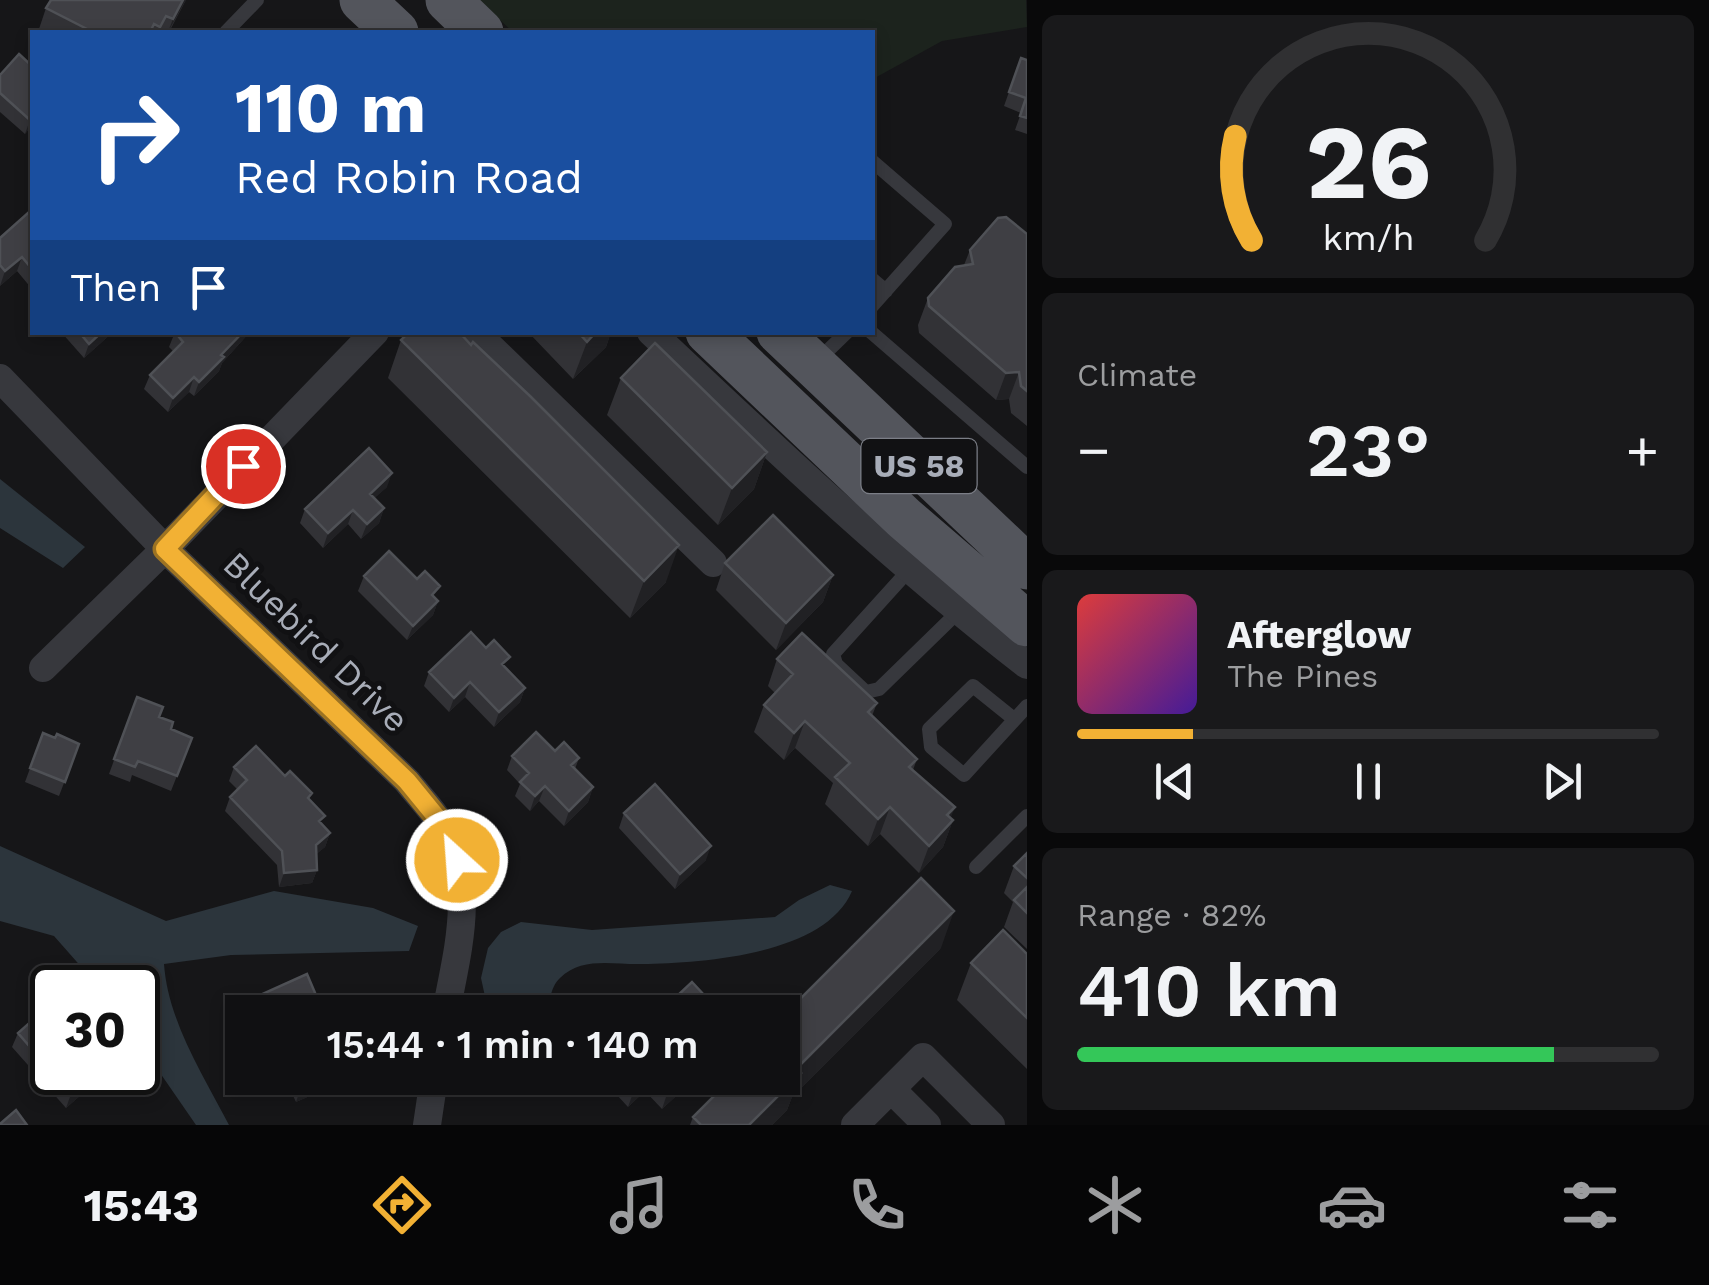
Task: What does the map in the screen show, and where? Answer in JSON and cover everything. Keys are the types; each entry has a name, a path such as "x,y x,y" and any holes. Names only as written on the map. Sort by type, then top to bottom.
{"main road":[{"path":"362,0 394,30"},
{"path":"448,0 479,30"},
{"name":"US 58","path":"711,335 780,401 804,450 904,518 1026,624"},
{"name":"US 58","path":"782,335 1026,566"},
{"path":"780,401 812,366"}],"street":[{"path":"43,668 165,549 372,335"},
{"path":"478,335 713,563"},
{"path":"656,335 804,450 909,570 1026,665"},
{"name":"Bluebird Drive","path":"0,378 165,549 407,781 438,819 457,860 463,892 463,923 449,995"},
{"path":"855,1125 923,1057 991,1125"},
{"path":"890,1089 927,1125"},
{"path":"427,1125 431,1095"}],"lane":[{"path":"228,30 256,0"},
{"path":"875,164 945,224 875,303"},
{"path":"875,282 886,291"},
{"path":"812,366 844,335"},
{"path":"874,335 1026,467"},
{"path":"909,570 833,654 836,664 866,692 879,689 958,612"},
{"path":"1014,719 973,686 929,729 931,747 964,775 1026,706"},
{"path":"976,867 1026,816"}],"shaded area":[{"path":"478,0 1026,0 1027,27 942,41 875,78 875,30 511,30"},
{"path":"0,479 85,547 63,568 0,528"},
{"path":"0,846 166,921 274,891 373,908 418,926 409,951 231,955 164,964 179,1027 229,1125 196,1125 160,1073 160,965 80,965 54,936 0,921"},
{"path":"830,885 852,891 838,912 816,929 759,951 696,961 588,964 569,971 556,982 551,995 485,995 481,978 488,948 501,932 521,922 592,930 775,917"}],"building":[{"path":"51,0 183,0 173,19 166,16 160,27 154,24 151,30 89,30 46,8"},
{"path":"19,54 30,64 30,120 0,93 0,75"},
{"path":"1021,58 1027,60 1027,118 1020,116 1026,98 1009,92"},
{"path":"29,212 30,267 22,257 5,271 0,265 0,238"},
{"path":"1006,217 1027,234 1027,391 1021,386 1019,372 1006,373 929,306 928,298 955,267 973,264 970,250 998,218"},
{"path":"82,335 99,335 89,344"},
{"path":"177,335 240,335 199,382 194,377 173,398 150,375 183,342"},
{"path":"406,335 462,335 471,345 473,342 679,545 644,581 401,340"},
{"path":"655,343 767,452 732,488 621,378"},
{"path":"369,448 392,473 370,494 384,508 367,524 353,510 328,533 305,509"},
{"path":"773,515 833,575 786,623 725,563"},
{"path":"389,551 417,579 425,571 440,586 432,595 438,601 413,626 364,576"},
{"path":"471,632 486,648 494,640 510,657 502,664 525,688 499,712 470,682 454,698 429,672"},
{"path":"802,633 877,703 868,712 917,759 909,767 955,807 947,815 953,820 929,846 890,807 878,819 835,777 850,763 805,721 794,733 764,705 793,674 777,659"},
{"path":"137,697 163,707 159,717 173,722 171,729 192,738 177,776 138,761 135,767 114,759"},
{"path":"536,732 555,751 564,742 579,758 571,765 593,787 569,811 545,786 535,796 520,782 529,773 512,756"},
{"path":"43,733 55,738 57,734 79,744 65,782 30,768"},
{"path":"256,746 285,776 290,771 312,793 308,798 325,816 319,821 330,833 316,845 317,870 284,873 282,851 230,797 247,780 234,767"},
{"path":"655,784 711,846 680,874 624,813"},
{"path":"1027,853 1027,878 1014,866"},
{"path":"921,878 954,911 800,1065 800,999"},
{"path":"1027,887 1027,913 1014,900"},
{"path":"1003,930 1027,954 1027,1018 971,963"},
{"path":"307,974 316,995 260,995"},
{"path":"692,982 704,995 678,995"},
{"path":"30,1022 30,1047 18,1033"},
{"path":"715,1095 779,1095 749,1125 701,1125 693,1117"},
{"path":"16,1110 27,1125 0,1125 0,1124"}],"route":[{"path":"243,466 165,549 407,781 445,830 457,860"}]}
